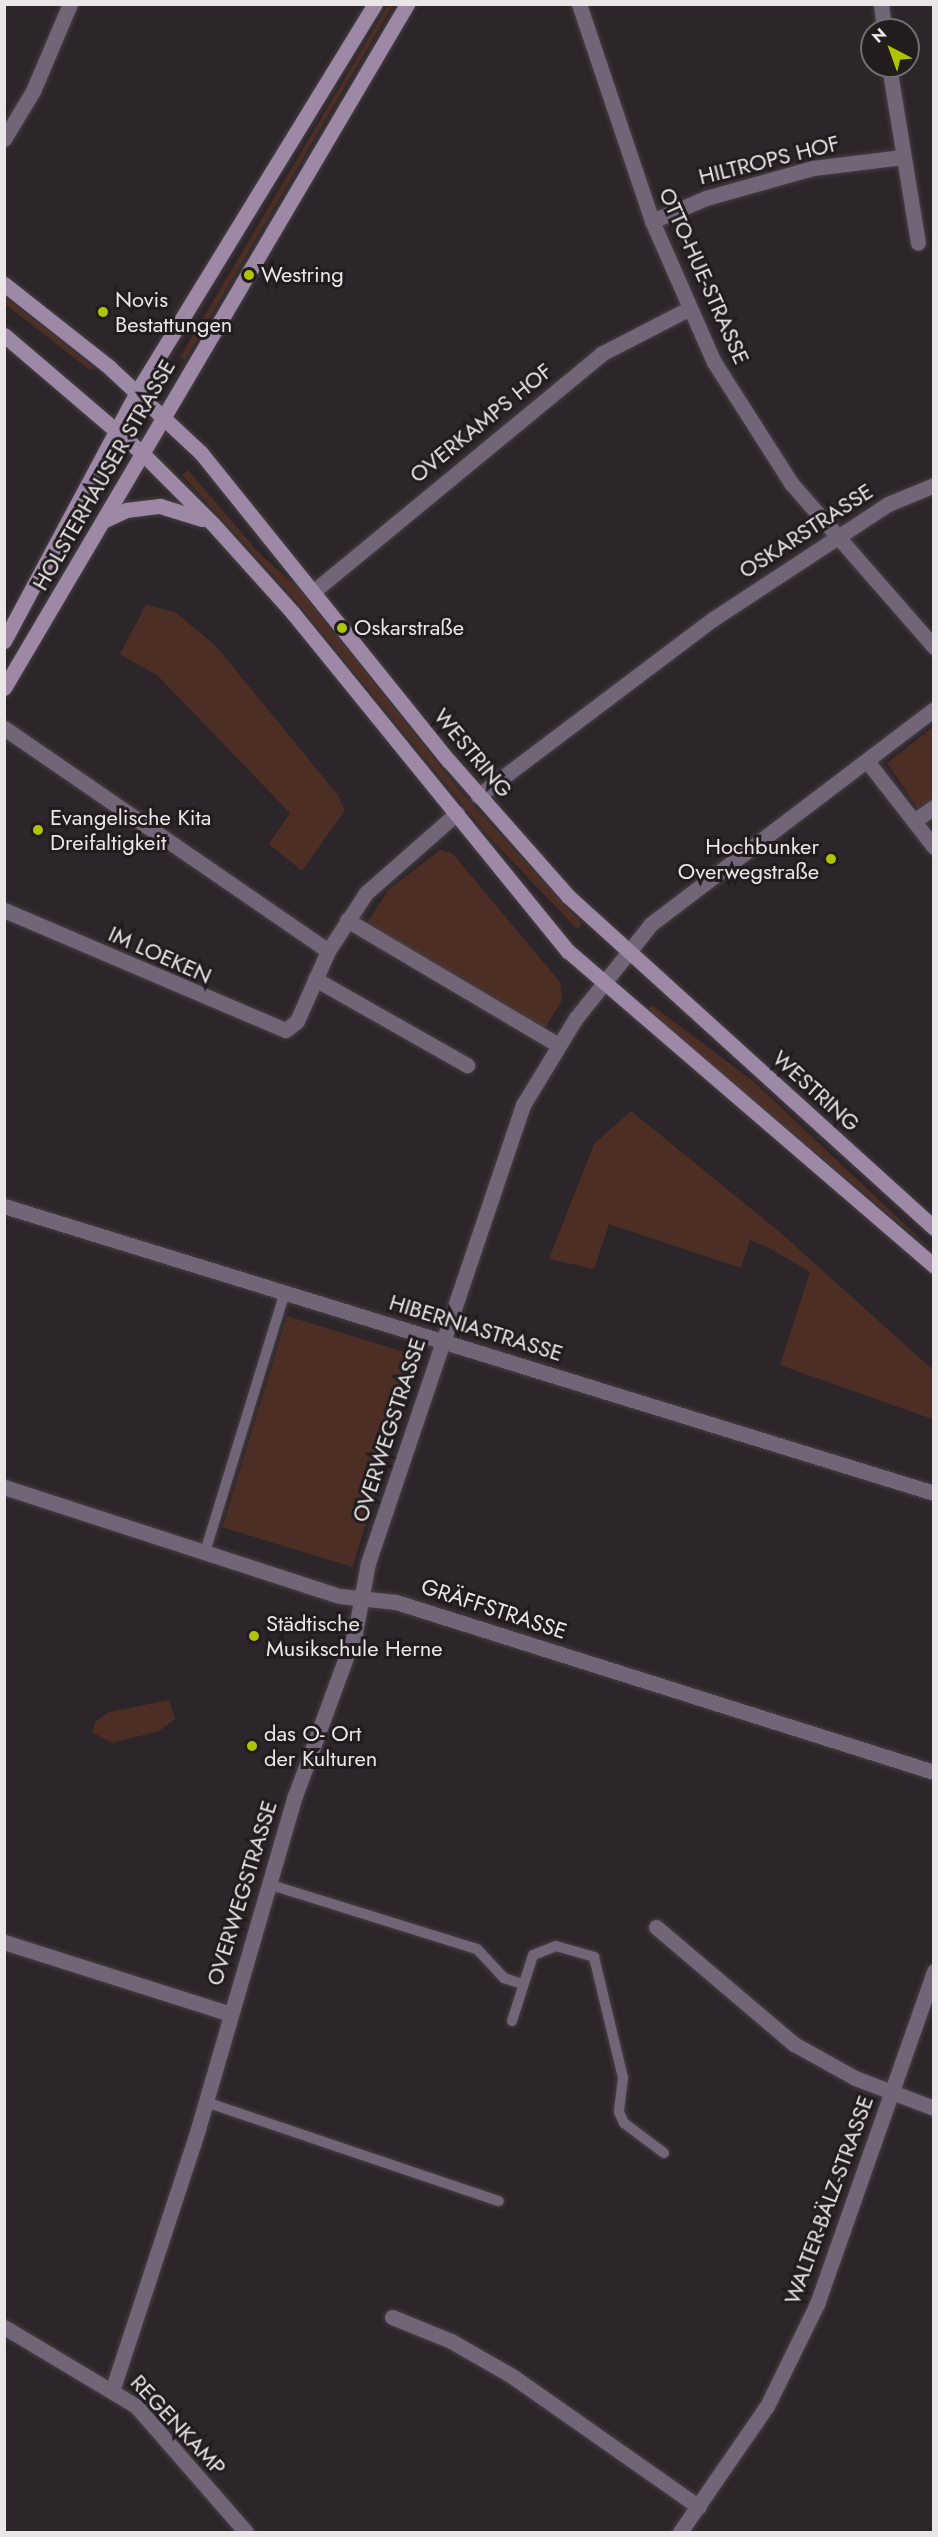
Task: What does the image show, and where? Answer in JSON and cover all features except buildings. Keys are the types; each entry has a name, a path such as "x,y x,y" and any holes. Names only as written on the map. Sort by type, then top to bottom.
{"main road":[{"name":"HOLSTERHAUSER STRASSE","path":"4,641 137,392 375,4"},
{"name":"HOLSTERHAUSER STRASSE","path":"4,688 407,4"},
{"name":"WESTRING","path":"4,284 137,392 163,416 249,507 478,796 538,864 628,951 933,1228"},
{"path":"4,335 116,429 213,524 457,813 534,914 602,984 933,1266"},
{"path":"105,520 126,510 160,506 183,509 213,524"}],"street":[{"path":"4,139 27,102 70,4"},
{"name":"OTTO-HUE-STRASSE","path":"579,4 652,221 688,309 758,435 836,536 933,647"},
{"path":"891,78 918,243"},
{"name":"HILTROPS HOF","path":"652,221 706,198 813,168 902,157"},
{"name":"OVERKAMPS HOF","path":"314,591 601,354 630,334 688,309"},
{"name":"OSKARSTRASSE","path":"478,796 660,657 836,536 888,504 933,485"},
{"name":"OVERWEGSTRASSE","path":"113,2388 206,2102 228,2013 268,1884 355,1633 361,1598 442,1341 523,1105 558,1045 602,984 651,924 933,709"},
{"path":"4,728 328,951"},
{"path":"867,761 933,848"},
{"path":"914,821 933,807"},
{"path":"457,813 390,867 347,920 328,951 315,979 467,1065"},
{"name":"IM LOEKEN","path":"4,910 275,1029 286,1030 297,1021 315,979"},
{"path":"347,920 558,1045"},
{"name":"HIBERNIASTRASSE","path":"4,1206 933,1494"},
{"name":"GRÄFFSTRASSE","path":"4,1487 205,1552 361,1598 396,1602 933,1772"},
{"name":"WALTER-BÄLZ-STRASSE","path":"656,1927 794,2044 892,2094"},
{"path":"4,1942 228,2013"},
{"name":"WALTER-BÄLZ-STRASSE","path":"680,2532 767,2406 817,2304 933,1971"},
{"path":"892,2094 933,2108"},
{"path":"392,2318 451,2341 512,2376 699,2507"},
{"name":"REGENKAMP","path":"4,2327 113,2388 136,2406 246,2532"}],"lane":[{"path":"205,1552 285,1292"},
{"path":"268,1884 477,1949 504,1978 523,1984"},
{"path":"512,2021 533,1955 543,1948 556,1946 598,1962 623,2078 619,2112 624,2123 664,2153"},
{"path":"206,2102 499,2201"}],"shaded area":[{"path":"388,5 393,5 185,360 180,357"},
{"path":"4,297 94,368 91,371 5,304"},
{"path":"188,470 258,552 300,590 460,791 582,924 577,929 491,839 293,597 182,475"},
{"path":"146,605 175,612 216,646 337,794 345,810 302,871 269,844 290,813 158,676 120,654"},
{"path":"933,727 933,798 918,809 887,763"},
{"path":"440,850 452,853 560,982 562,1000 543,1031 366,924 389,889"},
{"path":"652,1005 753,1081 933,1251 647,1011"},
{"path":"631,1111 782,1234 933,1370 932,1419 780,1365 810,1272 769,1248 750,1240 741,1268 609,1224 594,1269 549,1259 594,1144"},
{"path":"287,1316 417,1356 352,1567 222,1527"},
{"path":"169,1700 175,1719 159,1731 112,1743 92,1732 96,1721 109,1712"}],"place":[{"name":"Westring","path":"249,275"},
{"name":"Novis Bestattungen","path":"103,312"},
{"name":"Oskarstraße","path":"342,628"},
{"name":"Evangelische Kita Dreifaltigkeit","path":"38,830"},
{"name":"Hochbunker Overwegstraße","path":"831,859"},
{"name":"Städtische Musikschule Herne","path":"254,1636"},
{"name":"das O- Ort der Kulturen","path":"252,1746"}]}
